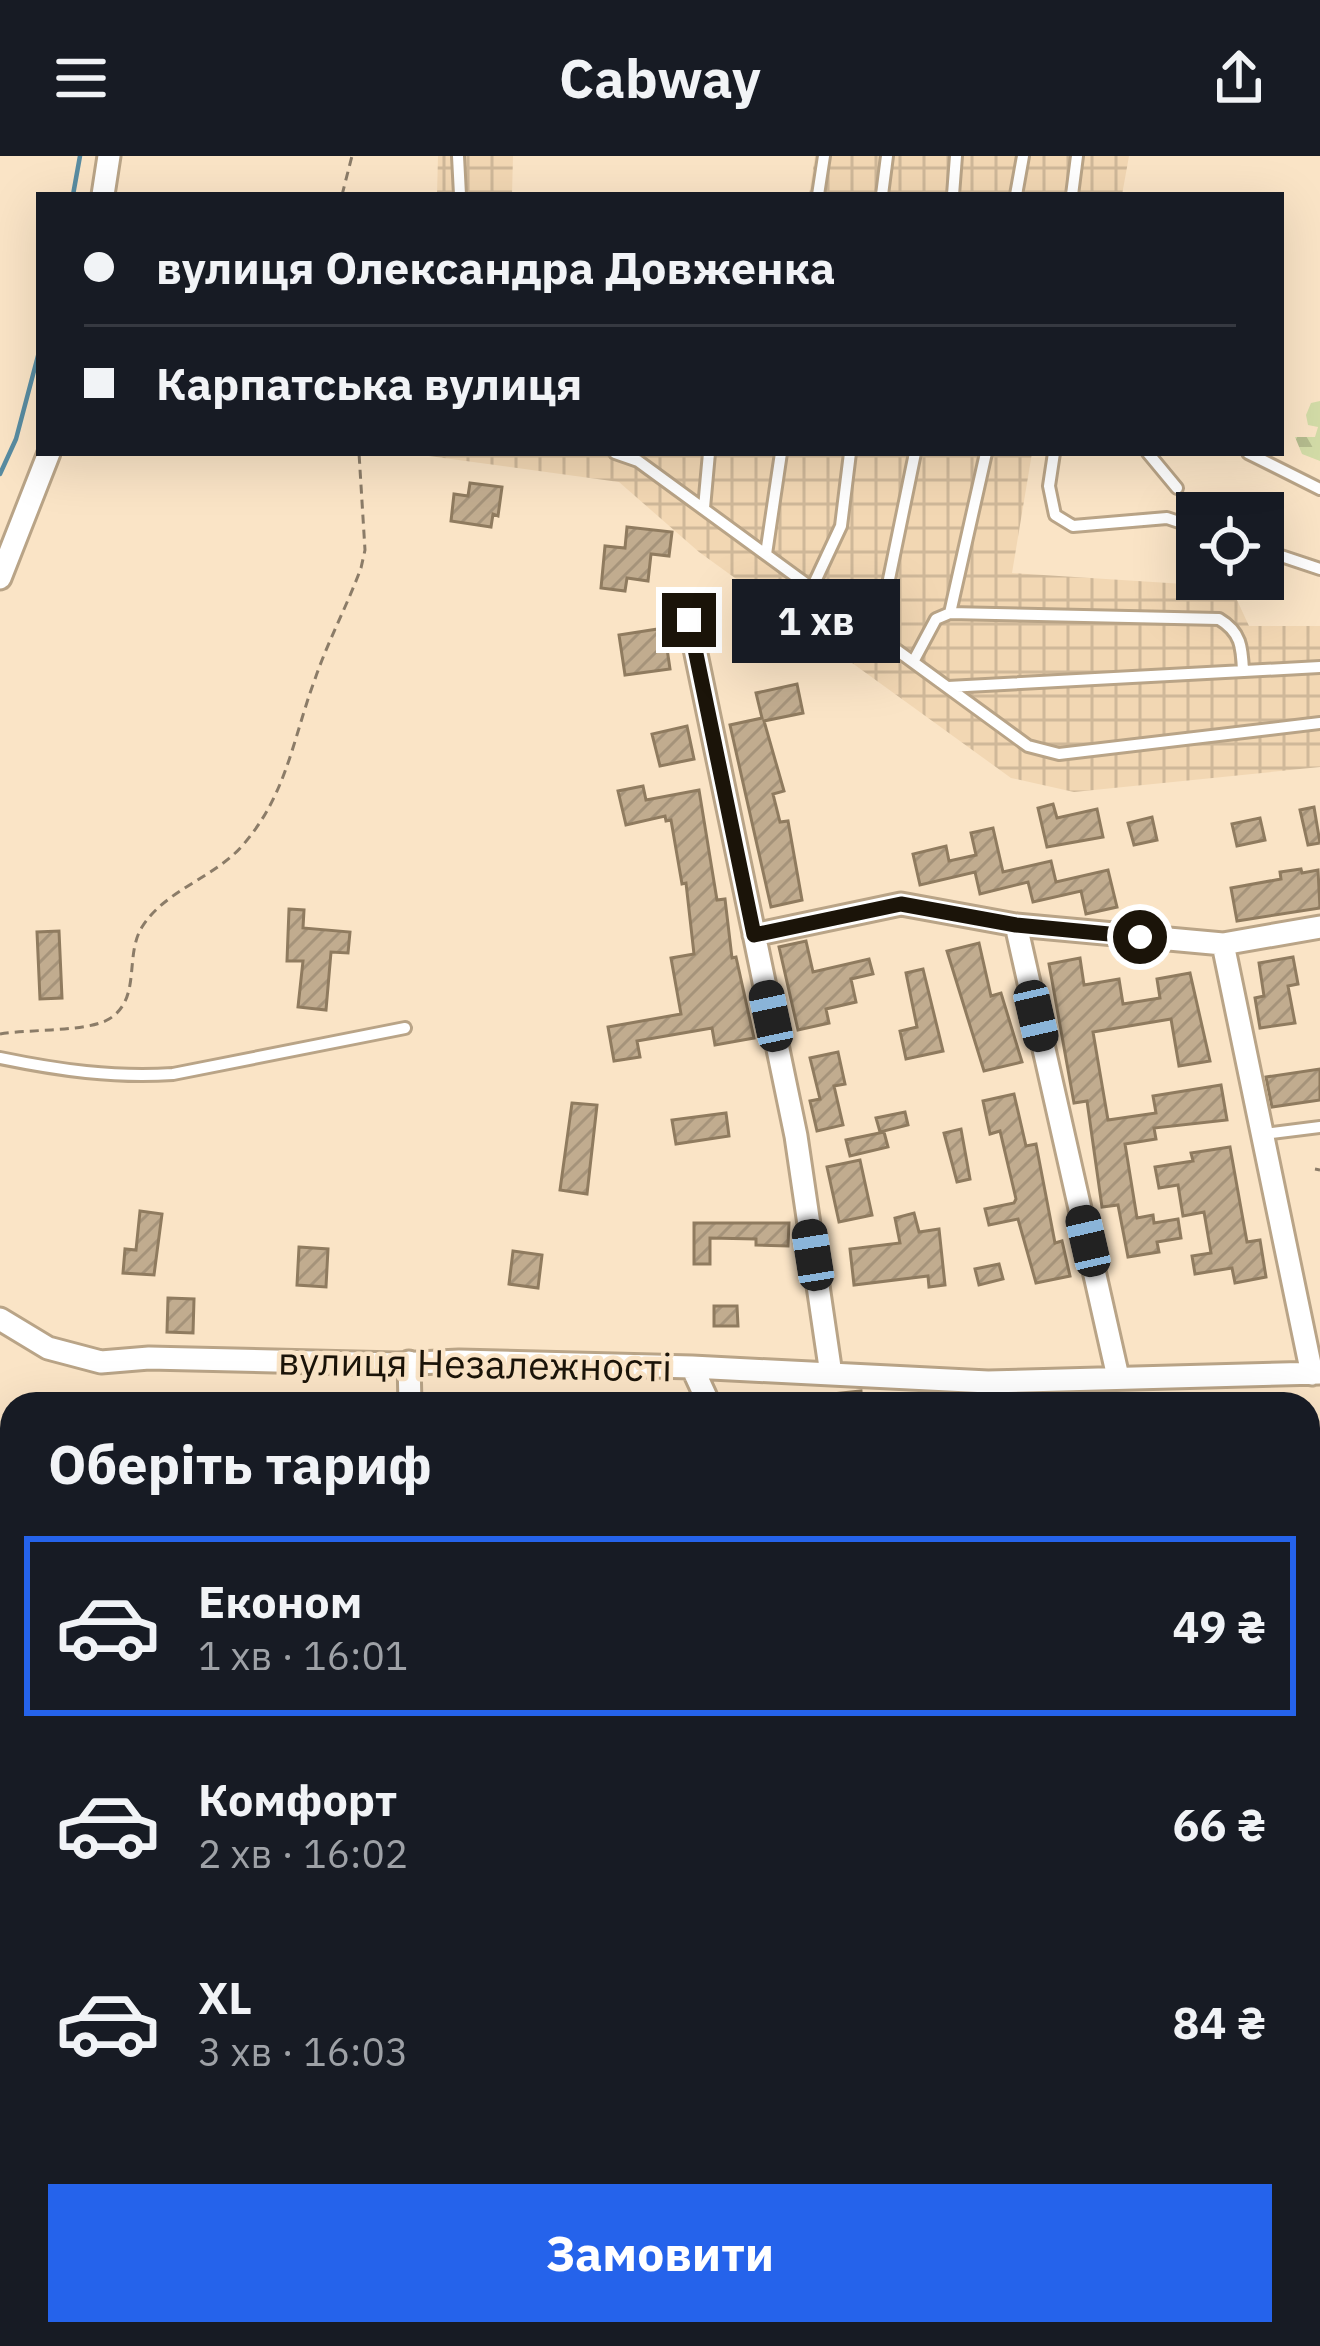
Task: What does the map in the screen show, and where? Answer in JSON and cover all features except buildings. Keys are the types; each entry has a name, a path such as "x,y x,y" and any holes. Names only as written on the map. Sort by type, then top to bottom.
{"street":[{"path":"103,192 109,156"},
{"path":"0,578 48,456"},
{"path":"689,620 796,1136 831,1374"},
{"path":"754,935 901,904 1016,925 1223,944 1320,927"},
{"path":"1016,925 1118,1377"},
{"path":"1223,944 1316,1374"},
{"name":"вулиця Незалежності","path":"0,1319 48,1348 101,1362 149,1358 692,1367 831,1374 982,1392"},
{"path":"410,1362 410,1392"},
{"path":"692,1367 703,1392"},
{"name":"вулиця Незалежності","path":"998,1392 1118,1377 1316,1374"}],"lane":[{"path":"458,156 460,192"},
{"path":"818,192 824,156"},
{"path":"882,192 887,156"},
{"path":"953,192 956,156"},
{"path":"1017,192 1023,156"},
{"path":"1072,192 1077,156"},
{"path":"704,508 709,456"},
{"path":"766,554 781,456"},
{"path":"812,588 842,526 850,456"},
{"path":"868,629 887,589 914,456"},
{"path":"950,613 985,456"},
{"path":"1054,456 1049,486 1055,515 1073,526 1176,521"},
{"path":"1150,456 1177,488"},
{"path":"1254,456 1320,488"},
{"path":"639,457 1028,746 1059,754 1320,723"},
{"path":"1284,557 1320,569"},
{"path":"914,662 936,619 950,613 1219,620 1233,627 1242,645 1243,671"},
{"path":"948,687 1320,668"},
{"path":"0,1058 82,1072 173,1074 405,1028"},
{"path":"1262,1134 1320,1126"}],"path":[{"path":"343,192 352,156"},
{"path":"0,1034 102,1023 118,1012 131,988 135,942 147,920 239,850 254,830 292,761 313,683 361,568 365,550 359,456"}],"shaded area":[{"path":"438,156 513,156 512,192 437,192"},
{"path":"815,156 1129,156 1123,192 809,192"},
{"path":"429,456 1032,456 1012,573 1176,583 1176,600 1237,600 1249,626 1320,626 1320,767 1074,792 1011,778 699,552 619,482"}],"green space":[{"path":"1320,401 1320,461 1302,454 1295,437 1315,437 1318,427 1308,425 1306,415 1311,403"}],"waterway":[{"path":"74,192 80,156"},
{"path":"0,474 16,439 36,363"}],"route":[{"path":"689,620 754,935 901,904 1016,925 1140,937"}]}
